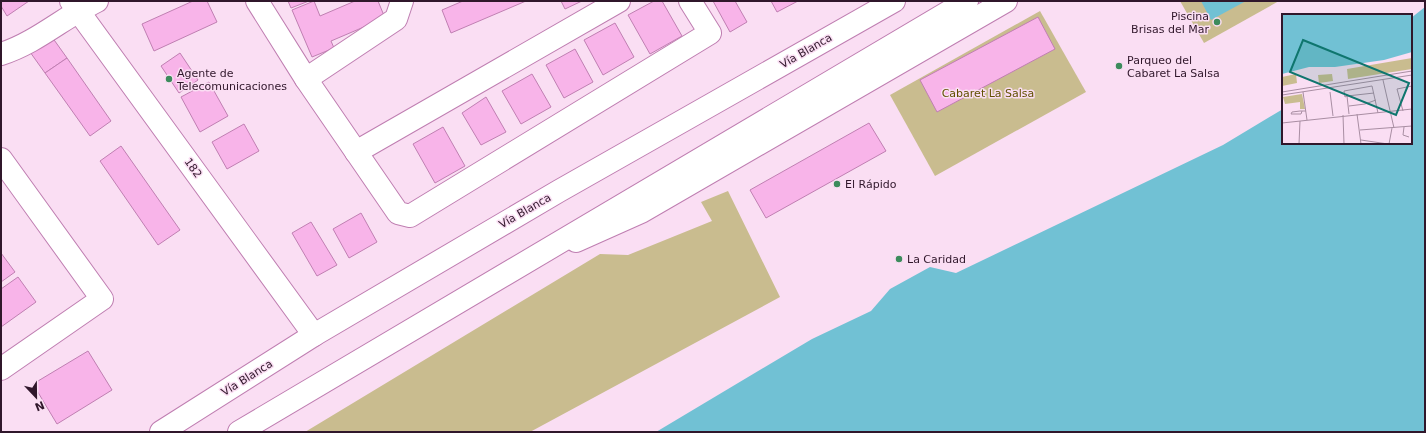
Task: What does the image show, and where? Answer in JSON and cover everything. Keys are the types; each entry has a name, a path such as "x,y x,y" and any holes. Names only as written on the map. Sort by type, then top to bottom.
{"main road":[{"path":"257,1 306,79 398,213 410,216 710,33 690,1"},
{"path":"306,79 396,19 402,1"},
{"path":"356,152 619,1"},
{"name":"Vía Blanca","path":"161,432 314,335 559,191 894,1"},
{"path":"239,432 967,1"},
{"path":"520,266 641,212 1006,1"},
{"path":"1,54 19,48 82,4"},
{"name":"182","path":"82,4 314,335"},
{"path":"1,159 102,299 1,368"}],"green space":[{"name":"Piscina Brisas del Mar","path":"1180,1 1279,1 1204,43"},
{"name":"Cabaret La Salsa","path":"1040,11 1086,92 935,176 890,95"},
{"path":"728,191 780,297 530,432 305,432 600,254 628,255 712,221 701,202"}],"water":[{"path":"1201,1 1246,1 1211,20"},
{"path":"1425,7 1425,432 656,432 812,339 871,311 890,289 930,267 956,273 1223,145 1282,110 1282,144 1412,144 1412,17"}],"building":[{"path":"1,1 29,1 7,16 1,6"},
{"path":"193,1 207,1 217,22 154,51 142,24"},
{"path":"288,1 309,1 291,8"},
{"path":"314,1 320,16 355,1 378,1 385,18 331,41 334,48 312,57 292,10"},
{"path":"463,1 526,1 451,33 442,10"},
{"path":"561,1 582,1 565,9"},
{"path":"654,1 662,1 682,36 650,54 628,15"},
{"path":"713,1 735,1 747,22 730,32"},
{"path":"771,1 798,1 777,12"},
{"path":"1038,17 1055,49 937,112 920,80"},
{"path":"615,23 634,57 603,75 584,40"},
{"path":"52,37 67,58 45,73 30,52"},
{"path":"575,49 593,82 564,98 546,65"},
{"path":"180,53 198,80 179,93 161,66"},
{"path":"67,58 111,121 90,136 45,73"},
{"path":"532,74 551,107 521,124 502,91"},
{"path":"209,82 228,116 200,132 181,97"},
{"path":"486,97 506,132 481,145 462,113"},
{"path":"869,123 886,151 766,218 750,190"},
{"path":"244,124 259,151 227,169 212,142"},
{"path":"443,127 465,166 435,183 413,144"},
{"path":"121,146 180,230 158,245 100,161"},
{"path":"361,213 377,242 349,258 333,229"},
{"path":"311,222 337,265 317,276 292,233"},
{"path":"1,253 15,272 1,282"},
{"path":"18,277 36,302 1,327 1,289"},
{"path":"88,351 112,390 57,424 33,384"}],"place":[{"name":"Piscina Brisas del Mar","path":"1217,22"},
{"name":"Parqueo del Cabaret La Salsa","path":"1119,66"},
{"name":"Agente de Telecomunicaciones","path":"169,79"},
{"name":"El Rápido","path":"837,184"},
{"name":"La Caridad","path":"899,259"}]}
